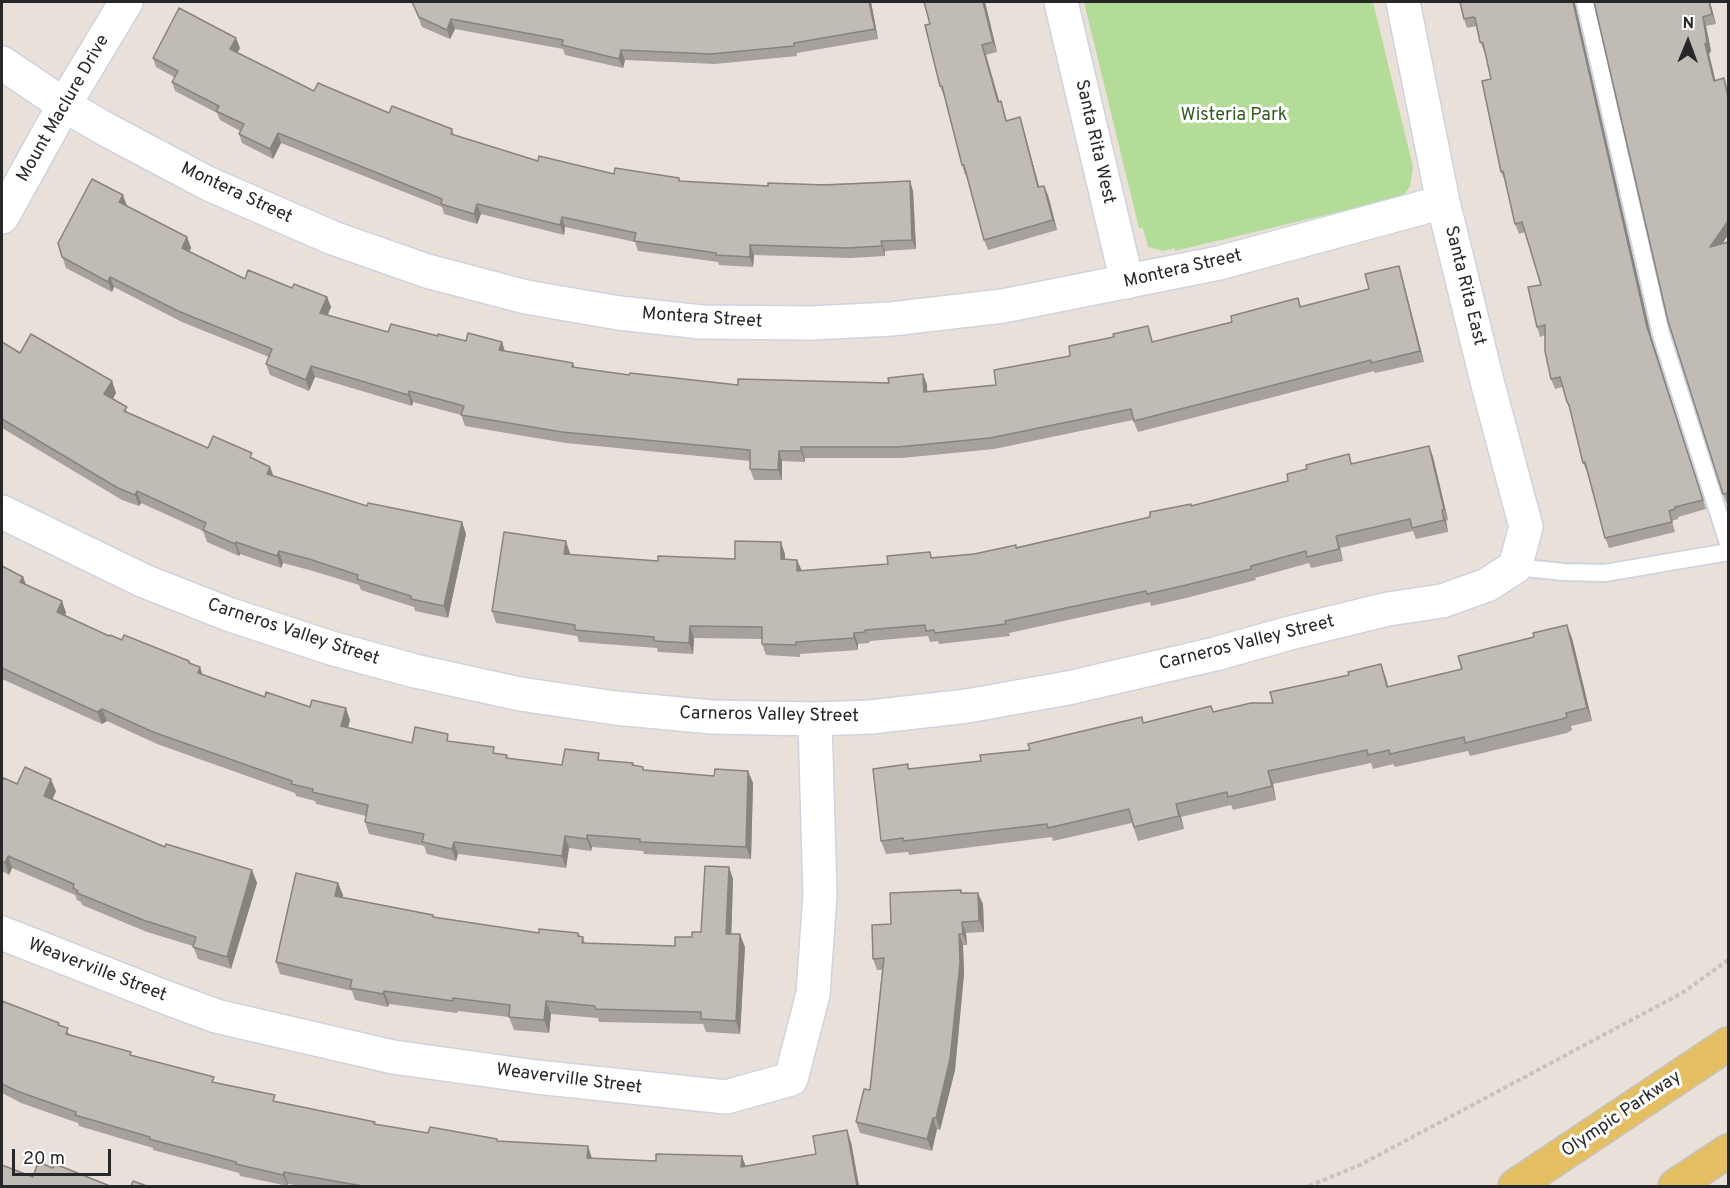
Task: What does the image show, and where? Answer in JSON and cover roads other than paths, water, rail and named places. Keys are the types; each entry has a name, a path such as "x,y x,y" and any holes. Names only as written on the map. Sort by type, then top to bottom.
{"main road":[{"name":"Olympic Parkway","path":"1515,1186 1728,1044"},
{"path":"1675,1186 1728,1151"}],"street":[{"name":"Mount Maclure Drive","path":"2,217 64,105 126,2"},
{"name":"Santa Rita West","path":"1061,2 1127,282"},
{"name":"Santa Rita East","path":"1403,2 1443,202 1526,527 1515,567"},
{"name":"Montera Street","path":"2,63 64,105 209,184 333,238 428,271 526,297 598,310 701,322 812,323 898,318 1003,306 1219,263 1443,202"},
{"name":"Carneros Valley Street","path":"2,512 144,580 228,614 331,648 415,671 520,694 615,708 712,717 815,719 919,713 1068,688 1215,654 1388,609 1442,601 1487,585 1515,567"},
{"name":"Weaverville Street","path":"2,933 216,1016 256,1026 393,1057 537,1077 726,1097 791,1079 813,994 820,895 815,719"}],"lane":[{"path":"1585,2 1661,334 1728,543"},
{"path":"1515,567 1605,573 1728,552"}],"park label":[{"name":"Wisteria Park","path":"1234,116"}]}
